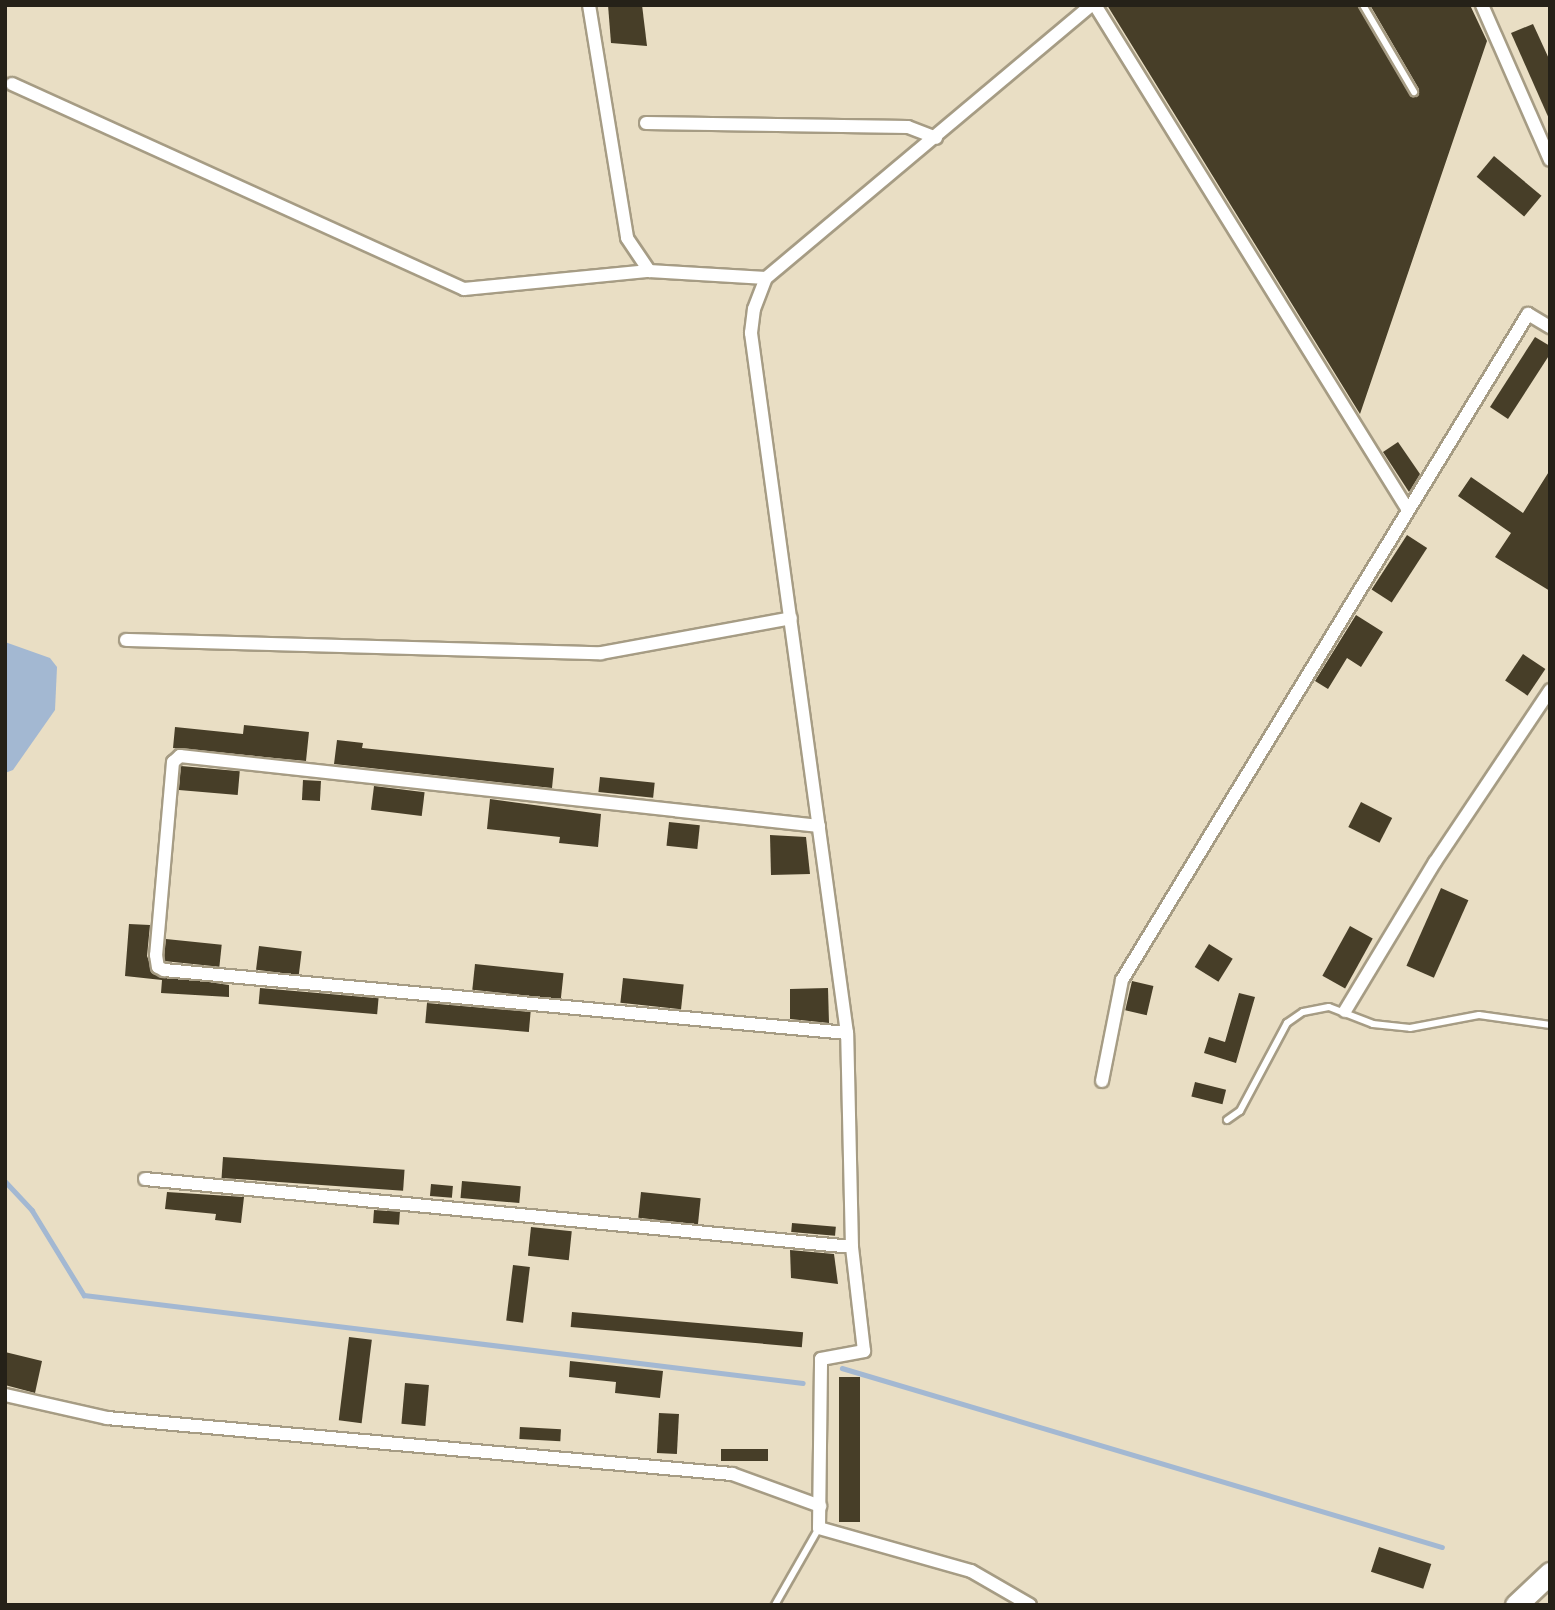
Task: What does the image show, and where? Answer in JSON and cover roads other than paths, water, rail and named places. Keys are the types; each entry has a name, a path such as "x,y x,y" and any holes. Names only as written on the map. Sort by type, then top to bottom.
{"highway":[{"path":"1516,1605 1550,1573"}],"street":[{"path":"589,5 627,239 649,271"},
{"path":"1030,1605 971,1571 819,1528 821,1359 864,1351 852,1247 848,1033 751,333 754,309 766,278 1093,5 1408,510"},
{"path":"1482,5 1550,160"},
{"path":"12,84 464,289 649,271 766,278"},
{"path":"646,123 908,127 936,138"},
{"path":"1102,1081 1122,980 1528,314 1550,327"},
{"path":"126,640 601,653 791,618"},
{"path":"1345,1011 1435,862 1550,690"},
{"path":"819,825 180,756 173,762 156,955 158,967 164,970 848,1033"},
{"path":"145,1179 852,1247"},
{"path":"5,1395 107,1418 732,1474 820,1506"}],"lane":[{"path":"1363,5 1415,92"},
{"path":"1227,1120 1240,1111 1287,1023 1303,1012 1329,1007 1373,1024 1410,1028 1479,1015 1550,1025"},
{"path":"775,1605 819,1528"}],"water":[{"path":"5,642 50,658 57,667 55,710 13,770 5,773"}],"waterway":[{"path":"5,1181 32,1210 84,1295 803,1383"},
{"path":"842,1368 1442,1547"}]}
